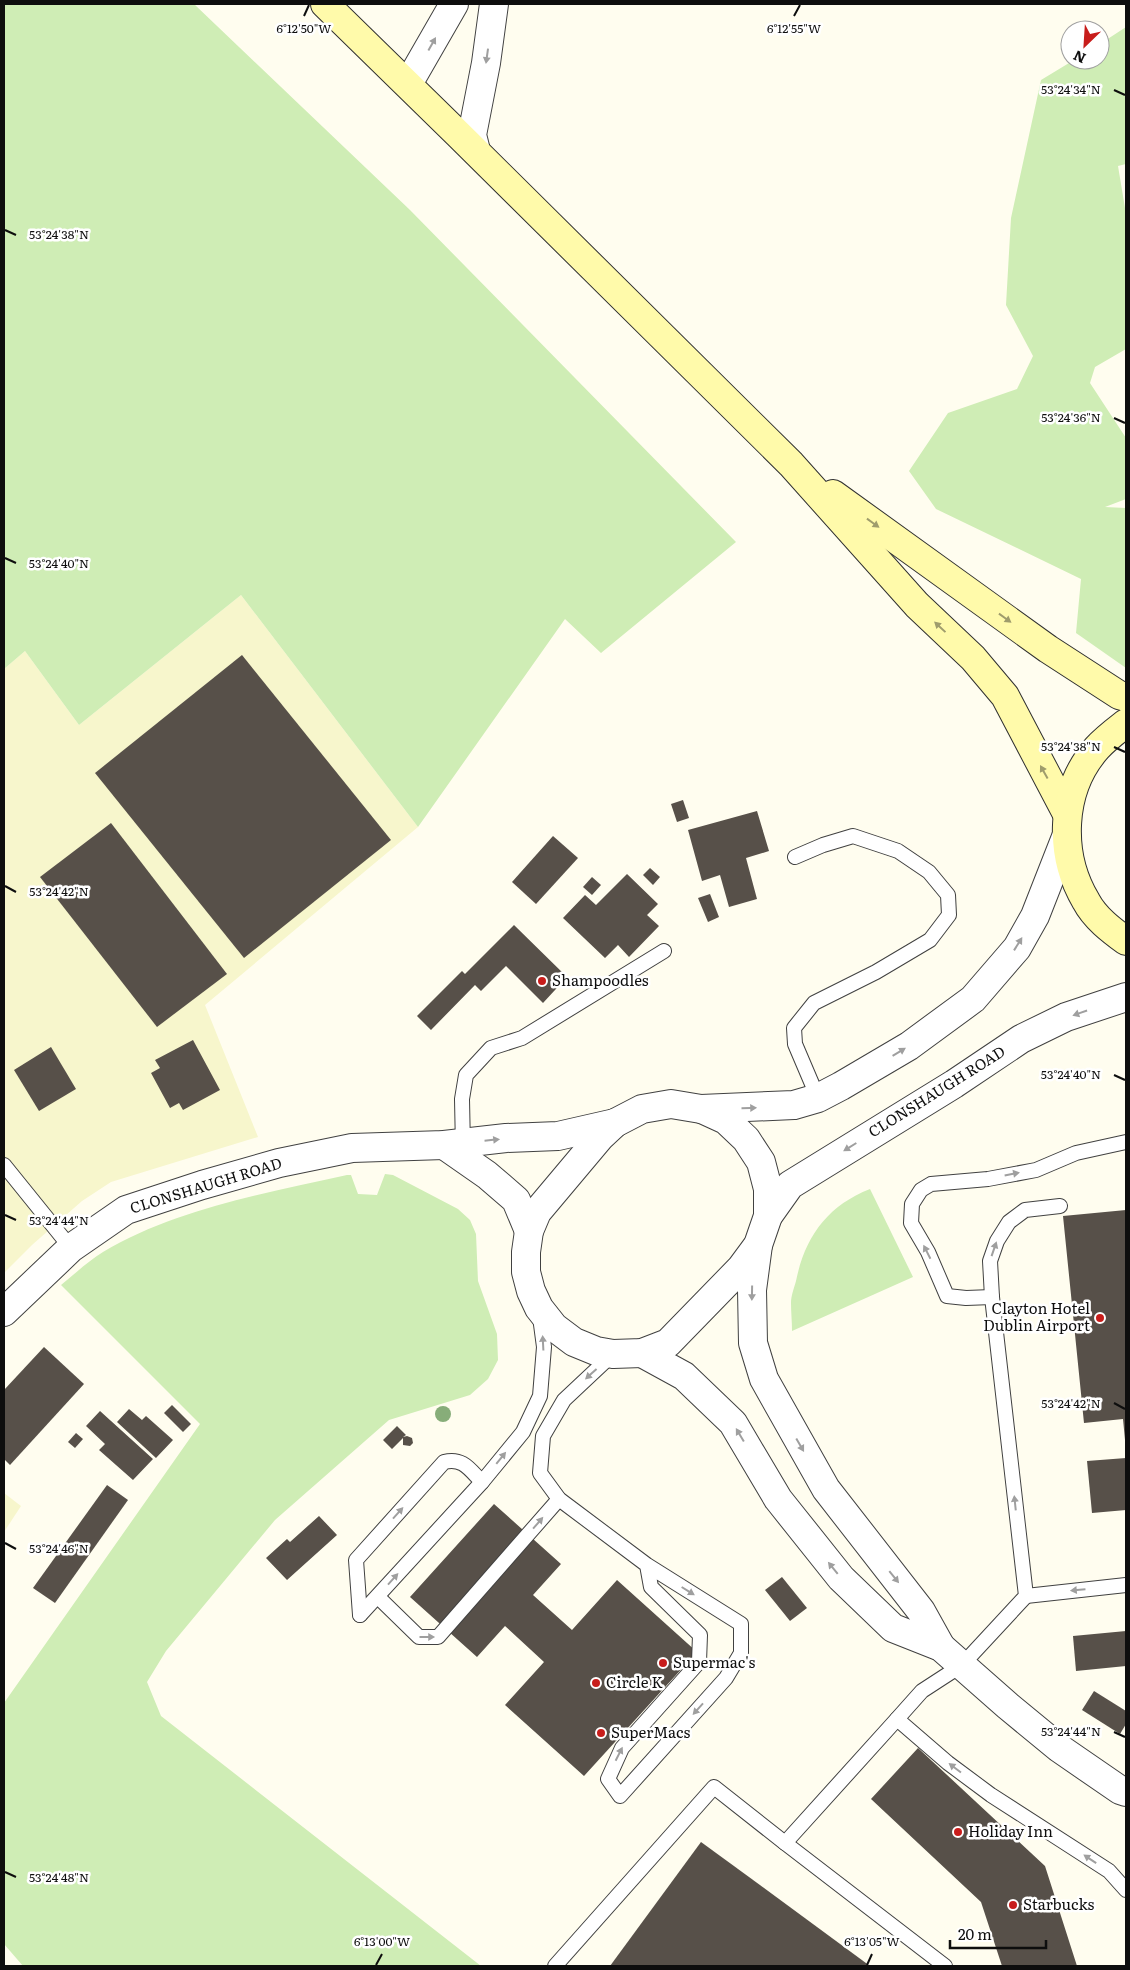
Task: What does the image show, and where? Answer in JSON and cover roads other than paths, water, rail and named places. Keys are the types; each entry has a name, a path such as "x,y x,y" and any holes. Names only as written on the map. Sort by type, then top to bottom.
{"main road":[{"path":"325,4 791,464 917,605 973,658 1005,696 1067,826 1072,870 1086,902 1108,928 1126,941"},
{"path":"791,464 1048,649 1119,695 1126,697"},
{"path":"1067,826 1078,779 1097,748 1126,723"}],"street":[{"path":"408,84 454,4"},
{"path":"476,151 472,136 486,63 494,4"},
{"name":"CLONSHAUGH ROAD","path":"4,1312 71,1248 126,1210 278,1163 352,1148 456,1149 506,1138 558,1136 615,1123 642,1109 671,1104 701,1109 794,1104 818,1098 909,1046 973,999 1017,948 1035,916 1067,826"},
{"name":"CLONSHAUGH ROAD","path":"615,1123 600,1137 537,1212 529,1231 526,1272 531,1291 539,1308 554,1327 574,1342 596,1351 614,1354 642,1353 668,1343 741,1268 758,1245 768,1216 790,1185 954,1084 1021,1039 1066,1017 1126,997"},
{"name":"CLONSHAUGH ROAD","path":"701,1109 726,1120 746,1139 761,1162 768,1189 768,1216"},
{"name":"CLONSHAUGH ROAD","path":"456,1149 516,1200 529,1231"},
{"path":"758,1245 752,1290 753,1343 764,1379 826,1490 921,1611 940,1647"},
{"path":"642,1353 684,1376 733,1423 778,1499 841,1578 893,1628 940,1647 1060,1748 1120,1790 1126,1792"}],"lane":[{"path":"795,857 822,845 853,836 898,851 929,872 948,895 949,915 930,940 876,972 814,1003 794,1028 795,1044 818,1098"},
{"path":"456,1149 466,1075 491,1048 522,1038 664,951"},
{"path":"992,1297 966,1298 947,1296 928,1252 911,1223 912,1204 921,1190 932,1184 988,1179 1036,1170 1076,1153 1126,1142"},
{"path":"4,1165 71,1248"},
{"path":"1026,1596 992,1297 990,1261 997,1241 1009,1222 1025,1210 1060,1206"},
{"path":"482,1482 462,1462 453,1460 444,1462 356,1560 360,1615 482,1482 523,1432 540,1396 544,1347 539,1308"},
{"path":"614,1354 564,1400 542,1436 540,1473 559,1499 647,1564 741,1624 741,1653 726,1678 620,1796 608,1778 622,1748 699,1662 700,1636 651,1587 647,1564"},
{"path":"378,1597 419,1637 438,1637 559,1499"},
{"path":"786,1843 922,1692 962,1665 1026,1596 1126,1586"},
{"path":"897,1719 948,1763 984,1790 1109,1871 1126,1890"},
{"path":"555,1966 714,1787 944,1965"}],"place":[{"name":"Shampoodles","path":"542,981"},
{"name":"Clayton Hotel Dublin Airport","path":"1100,1318"},
{"name":"Supermac's","path":"663,1663"},
{"name":"Circle K","path":"596,1683"},
{"name":"SuperMacs","path":"601,1733"},
{"name":"Holiday Inn","path":"958,1832"},
{"name":"Starbucks","path":"1013,1905"}]}
